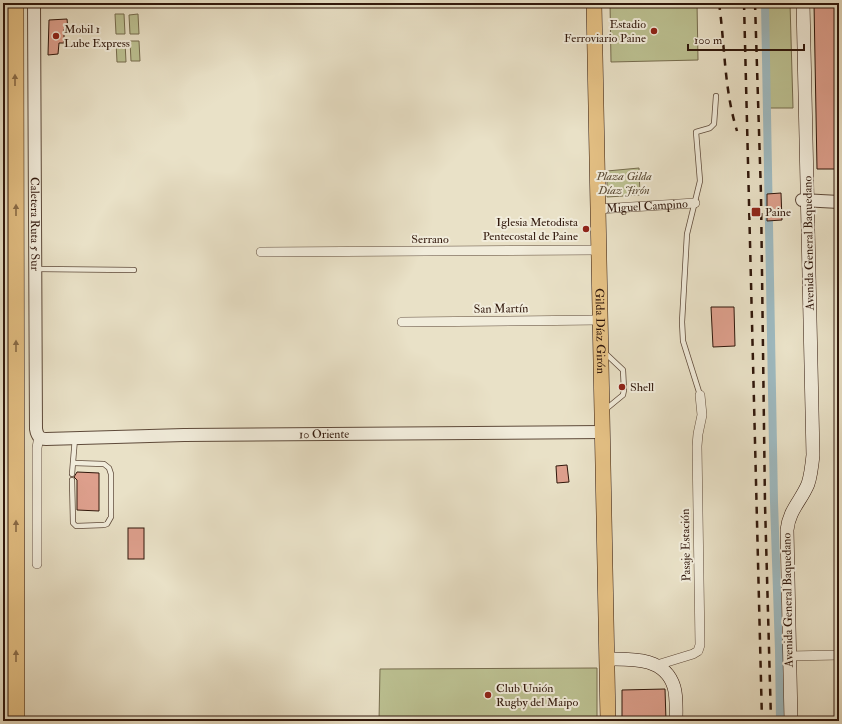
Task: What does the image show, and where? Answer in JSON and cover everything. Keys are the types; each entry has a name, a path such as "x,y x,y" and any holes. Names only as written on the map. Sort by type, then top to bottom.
{"highway":[{"path":"15,3 16,721"},
{"path":"16,695 21,721"}],"main road":[{"name":"Gilda Díaz Girón","path":"594,3 602,350 608,721"},
{"name":"Avenida General Baquedano","path":"797,3 805,200"},
{"name":"Avenida General Baquedano","path":"790,721 787,524 791,512 808,483 803,3"},
{"path":"607,659 642,660 657,665 666,673 674,687 676,697 676,721"}],"street":[{"name":"Caletera Ruta 5 Sur","path":"34,3 36,429 42,438"},
{"path":"805,200 839,202"},
{"name":"Miguel Campino","path":"599,209 695,203"},
{"name":"Serrano","path":"261,252 600,250"},
{"name":"San Martín","path":"402,322 601,320"},
{"name":"Pasaje Estación","path":"657,665 693,654 698,651 700,645 697,446 702,415 700,395"},
{"name":"10 Oriente","path":"42,438 184,435 603,432"},
{"path":"37,564 37,448 42,438"},
{"path":"789,656 839,655"}],"lane":[{"path":"700,395 683,340 682,322 685,253 700,181 696,132 710,128 714,124 716,96"},
{"path":"36,269 134,270"},
{"path":"602,350 623,370 624,390 622,397 603,411"},
{"path":"72,474 75,438"},
{"path":"72,480 72,523 79,526 107,524 111,517 111,474 109,468 104,464 74,463"}],"green space":[{"name":"Estadio Ferroviario Paine","path":"610,3 697,3 698,60 611,62"},
{"path":"767,3 790,3 793,108 768,108"},
{"path":"115,14 124,14 125,34 116,34"},
{"path":"138,14 139,34 130,34 129,15"},
{"path":"130,41 139,41 140,61 131,61"},
{"path":"116,42 125,42 126,62 117,62"},
{"name":"Plaza Gilda Díaz Jirón","path":"639,168 640,195 607,197 607,171"},
{"name":"Club Unión Rugby del Maipo","path":"597,668 597,721 379,721 380,669"}],"building":[{"path":"814,3 839,3 838,169 817,169"},
{"name":"Mobil 1 Lube Express","path":"67,19 68,29 64,29 64,43 59,43 58,54 48,55 49,20"},
{"path":"781,193 782,220 767,221 767,194"},
{"path":"711,307 734,307 735,346 713,347"},
{"path":"567,465 569,482 557,483 556,466"},
{"path":"77,472 99,473 99,511 77,510 77,480 74,477"},
{"path":"128,528 144,528 144,559 128,559"},
{"path":"665,689 666,721 622,721 622,690"}],"waterway":[{"path":"765,3 774,502 780,721"}],"railway":[{"path":"719,3 727,83 737,131"},
{"path":"744,3 762,721"},
{"path":"755,3 761,195 765,504 771,721"}],"place":[{"name":"Estadio Ferroviario Paine","path":"654,31"},
{"name":"Mobil 1 Lube Express","path":"56,36"},
{"name":"Paine","path":"756,212"},
{"name":"Iglesia Metodista Pentecostal de Paine","path":"586,229"},
{"name":"Shell","path":"622,387"},
{"name":"Club Unión Rugby del Maipo","path":"488,695"}]}
